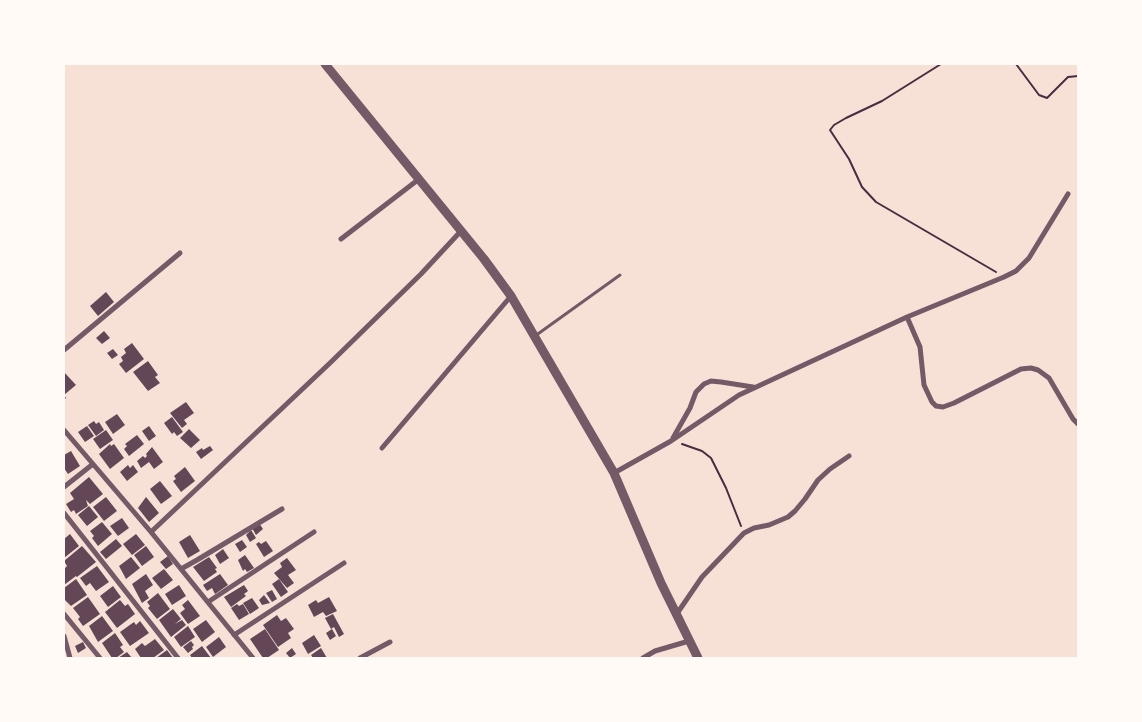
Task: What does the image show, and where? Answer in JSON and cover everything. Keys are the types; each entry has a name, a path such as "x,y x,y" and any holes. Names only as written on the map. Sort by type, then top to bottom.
{"street":[{"path":"325,64 493,270 511,296 614,473 676,615 698,658"},
{"path":"341,239 419,179"},
{"path":"614,473 671,441 723,405 755,387 907,317 1004,277 1022,266 1029,258 1068,194"},
{"path":"150,532 330,363 421,274 461,231"},
{"path":"64,350 180,253"},
{"path":"382,448 511,296"},
{"path":"907,317 920,347 924,385 936,406 954,403 1022,369 1031,368 1038,370 1049,378 1073,419 1078,424"},
{"path":"671,441 690,408 696,392 704,384 711,381 755,387"},
{"path":"64,430 253,658"},
{"path":"676,615 702,577 744,533 788,517 805,499 818,480 849,456"},
{"path":"64,487 93,464"},
{"path":"181,569 282,509"},
{"path":"64,513 178,658"},
{"path":"208,602 314,532"},
{"path":"234,634 344,563"},
{"path":"64,614 100,658"},
{"path":"64,636 70,658"},
{"path":"643,658 655,651 689,641"},
{"path":"360,658 390,642"}],"lane":[{"path":"534,336 620,275"}],"path":[{"path":"941,64 882,101 834,125 830,130 849,159 862,187 876,202 1004,277"},
{"path":"1016,64 1039,95 1046,98 1068,77 1078,76"},
{"path":"671,441 695,448 711,458 726,488 744,533"}],"building":[{"path":"106,292 114,302 98,316 90,306"},
{"path":"104,331 110,338 102,344 96,338"},
{"path":"132,343 144,359 126,373 119,364 123,361 121,357 126,353 124,349"},
{"path":"113,349 118,355 112,359 107,353"},
{"path":"148,361 158,375 155,377 160,383 148,391 133,372"},
{"path":"64,372 76,385 64,395"},
{"path":"186,402 194,413 184,420 187,424 182,428 170,413"},
{"path":"117,414 125,425 113,434 105,422"},
{"path":"172,417 183,432 177,436 174,432 172,434 164,423"},
{"path":"94,421 96,424 99,422 104,430 96,436 88,425"},
{"path":"87,426 94,436 85,442 78,432"},
{"path":"149,426 156,436 149,441 142,431"},
{"path":"189,429 200,440 191,448 180,438"},
{"path":"106,430 113,440 100,449 93,439"},
{"path":"137,435 144,444 129,456 124,449 127,446 125,444"},
{"path":"110,444 111,446 114,444 124,458 110,469 99,454"},
{"path":"210,446 213,450 201,459 196,452"},
{"path":"152,447 163,462 154,469 149,462 141,468 137,461 143,456 145,458"},
{"path":"71,451 80,466 68,474 64,468 64,455"},
{"path":"128,465 130,468 133,465 138,472 127,481 120,472"},
{"path":"185,467 195,481 181,492 173,481 176,479 174,476"},
{"path":"89,477 103,494 90,504 86,500 88,506 76,514 74,510 71,512 66,504 74,499 70,493"},
{"path":"160,481 172,496 161,504 150,489"},
{"path":"106,497 117,511 104,521 93,507"},
{"path":"146,497 159,513 149,522 138,508"},
{"path":"89,506 98,517 87,526 78,515"},
{"path":"122,518 129,528 118,536 110,526"},
{"path":"102,522 112,534 98,546 92,538 94,536 90,531"},
{"path":"259,523 263,529 256,535 252,528"},
{"path":"251,530 256,538 250,542 246,535"},
{"path":"70,534 79,546 64,558 64,539"},
{"path":"136,534 145,545 132,555 123,544"},
{"path":"190,535 200,551 188,558 179,542"},
{"path":"116,539 122,546 106,559 100,552"},
{"path":"242,540 247,547 240,552 235,544"},
{"path":"266,541 273,551 264,557 256,544"},
{"path":"82,546 96,562 64,585 64,569 67,566 64,561"},
{"path":"146,546 154,557 142,566 134,555"},
{"path":"223,549 229,558 220,564 215,555"},
{"path":"245,555 254,568 247,572 245,569 243,571 238,560"},
{"path":"168,556 173,564 166,569 160,562"},
{"path":"131,557 140,568 126,579 119,566"},
{"path":"209,557 217,568 215,569 217,572 204,581 193,567"},
{"path":"287,558 296,570 288,575 294,583 287,588 274,573 282,567 280,563"},
{"path":"97,566 109,582 96,591 90,583 86,586 80,578"},
{"path":"164,569 173,580 161,589 152,578"},
{"path":"146,574 153,585 145,591 149,598 142,603 132,584"},
{"path":"220,574 228,585 215,594 212,588 207,591 203,585"},
{"path":"76,579 87,595 71,606 64,599 64,588"},
{"path":"279,579 288,592 281,597 272,584"},
{"path":"179,585 186,596 172,605 165,594"},
{"path":"244,585 248,591 244,594 246,596 231,607 224,597"},
{"path":"113,586 121,597 108,607 100,596"},
{"path":"272,590 277,599 272,602 266,593"},
{"path":"158,593 170,609 157,619 148,608 150,606 147,602"},
{"path":"264,595 270,603 262,605 259,600"},
{"path":"88,597 100,614 83,626 78,619 80,617 73,608"},
{"path":"329,597 337,611 326,616 323,612 314,617 308,605 316,600 318,603"},
{"path":"252,598 259,608 250,614 243,603"},
{"path":"120,600 125,606 128,604 135,614 117,628 105,612"},
{"path":"188,600 200,616 188,624 180,613 185,609 182,605"},
{"path":"237,604 239,606 243,604 249,614 239,620 231,608"},
{"path":"173,609 181,619 175,624 182,620 186,625 171,637 159,620"},
{"path":"333,614 344,634 339,637 334,627 331,629 325,618"},
{"path":"277,615 281,621 286,618 294,629 288,633 291,638 278,647 263,625"},
{"path":"102,616 113,631 98,642 89,626"},
{"path":"206,620 215,632 202,642 193,629"},
{"path":"140,621 149,633 130,646 120,632 134,622 136,625"},
{"path":"188,626 195,637 181,647 174,637"},
{"path":"265,629 279,650 267,658 263,658 250,639"},
{"path":"332,629 336,636 330,640 326,633"},
{"path":"115,633 123,645 120,647 124,652 116,658 112,658 102,643"},
{"path":"314,635 321,646 308,654 302,643"},
{"path":"219,637 226,647 213,657 206,647"},
{"path":"155,639 164,650 153,658 141,658 135,649 142,643 145,646"},
{"path":"191,641 194,645 193,649 188,653 183,647"},
{"path":"83,642 86,648 78,653 75,646"},
{"path":"202,646 211,658 192,658 190,655"},
{"path":"292,648 296,654 290,658 286,653"},
{"path":"321,648 327,658 313,658 311,655"},
{"path":"167,650 173,658 156,658"},
{"path":"127,652 132,658 118,658"}]}
